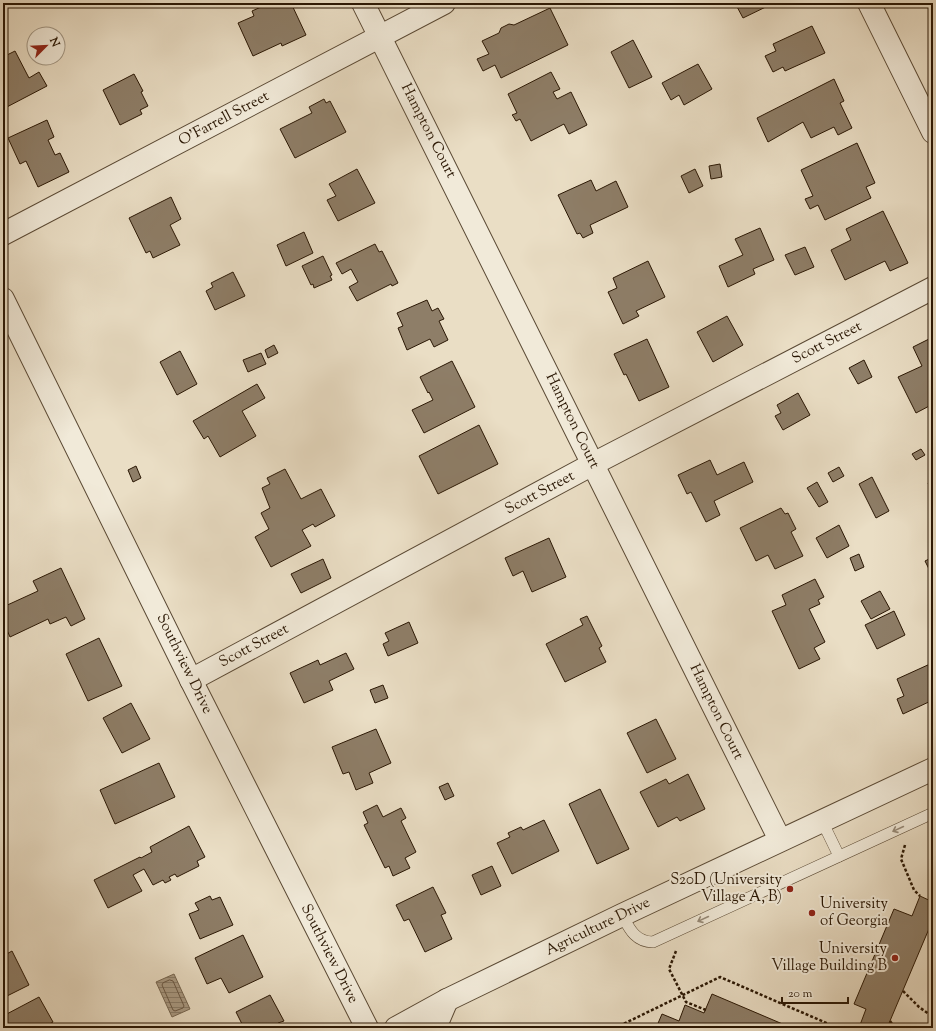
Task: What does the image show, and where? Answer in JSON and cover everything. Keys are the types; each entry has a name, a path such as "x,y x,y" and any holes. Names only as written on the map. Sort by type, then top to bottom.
{"street":[{"name":"Hampton Court","path":"363,3 780,840"},
{"name":"O'Farrell Street","path":"3,234 444,3"},
{"path":"868,3 933,132"},
{"name":"Scott Street","path":"191,680 593,464 933,288"},
{"name":"Southview Drive","path":"3,299 191,680 367,1028"},
{"name":"Agriculture Drive","path":"396,1028 447,1000 622,914 933,769"},
{"path":"435,1028 447,1000"}],"lane":[{"path":"622,914 633,934 647,942 653,942 933,813"},
{"path":"822,821 839,856"}],"path":[{"path":"901,859 914,890 920,896"},
{"path":"684,928 669,969 686,1002 706,1010"},
{"path":"615,1028 720,977 838,1028"},
{"path":"902,991 919,1007 933,1017"},
{"path":"890,1021 895,1028"}],"water":[{"path":"174,974 190,1009 172,1017 156,982"}],"building":[{"path":"270,3 291,3 306,35 282,46 281,43 253,56 238,23 254,16 252,11"},
{"path":"735,3 774,3 743,18"},
{"path":"550,8 568,45 501,78 495,65 483,71 477,59 489,54 482,41 499,33 501,28 509,24 514,25"},
{"path":"812,26 825,53 785,71 783,67 773,72 765,56 776,51 773,44"},
{"path":"633,40 652,77 629,88 611,52"},
{"path":"15,51 29,78 39,72 47,86 3,109 3,57"},
{"path":"698,64 712,89 684,105 679,95 671,100 662,83"},
{"path":"551,72 560,89 553,92 557,99 571,92 587,125 569,134 564,124 531,141 520,119 516,121 512,115 517,113 508,94"},
{"path":"134,74 143,91 141,92 148,106 140,110 142,114 120,125 103,90"},
{"path":"834,79 844,101 840,103 852,128 838,135 834,127 811,138 803,122 768,142 757,118"},
{"path":"324,99 326,103 330,101 346,132 295,158 280,129 312,113 309,107"},
{"path":"47,120 54,137 48,140 55,155 60,153 69,172 38,187 26,161 20,164 8,138"},
{"path":"857,143 875,183 866,187 871,198 825,220 818,205 810,209 805,199 813,196 801,170"},
{"path":"720,164 722,177 711,179 709,166"},
{"path":"357,169 375,203 338,221 327,200 336,196 329,184"},
{"path":"695,169 703,186 689,193 681,176"},
{"path":"591,180 596,191 616,181 628,207 590,225 593,233 583,238 580,233 577,234 558,195"},
{"path":"171,197 181,219 170,225 180,245 153,258 150,251 146,253 129,218"},
{"path":"883,211 908,263 890,271 885,261 845,280 831,250 851,240 846,229"},
{"path":"760,228 774,260 753,269 755,274 728,287 719,266 743,255 735,239"},
{"path":"304,232 313,253 286,266 277,245"},
{"path":"375,244 379,252 382,251 398,283 392,286 391,284 357,301 349,287 358,282 351,269 342,274 336,263"},
{"path":"805,247 814,267 795,275 785,255"},
{"path":"323,256 332,275 330,276 332,280 314,288 302,266"},
{"path":"648,261 665,297 636,311 639,316 623,324 608,292 617,288 613,278"},
{"path":"233,272 245,296 215,310 206,291 213,287 211,283"},
{"path":"427,300 432,311 438,308 444,319 439,321 448,340 434,347 430,339 407,350 398,328 403,326 397,313"},
{"path":"727,316 743,345 713,362 697,332"},
{"path":"933,337 933,404 916,413 898,377 922,366 913,347"},
{"path":"647,339 669,387 639,401 626,374 624,375 614,354"},
{"path":"274,345 278,353 268,358 265,350"},
{"path":"180,351 197,384 177,395 160,362"},
{"path":"261,353 266,364 248,372 243,360"},
{"path":"864,360 872,377 858,384 849,368"},
{"path":"452,361 475,407 424,433 412,410 433,400 420,377"},
{"path":"257,384 265,398 242,411 256,436 220,457 208,436 204,439 193,421"},
{"path":"798,393 810,415 783,430 775,416 781,413 777,405"},
{"path":"479,425 498,464 438,494 419,456"},
{"path":"921,449 925,455 916,460 912,454"},
{"path":"710,460 717,475 744,462 753,482 714,501 720,515 706,522 691,492 687,494 678,475"},
{"path":"136,466 141,478 133,482 128,470"},
{"path":"839,467 844,476 833,482 828,473"},
{"path":"285,469 301,499 321,489 335,516 315,527 313,524 302,530 311,546 271,567 255,537 269,529 261,513 270,508 262,488 270,484 267,478"},
{"path":"872,477 889,511 876,518 859,484"},
{"path":"933,480 933,490 932,490 928,483"},
{"path":"817,482 828,502 819,507 807,488"},
{"path":"781,508 785,514 788,513 796,529 791,532 803,556 775,569 768,555 756,561 740,528"},
{"path":"839,525 849,546 827,558 816,538"},
{"path":"549,538 566,577 532,592 523,571 513,576 505,558"},
{"path":"859,554 864,567 855,571 850,558"},
{"path":"933,557 933,577 925,561"},
{"path":"323,559 331,578 301,593 291,574"},
{"path":"61,568 85,619 71,626 66,617 50,624 48,619 10,637 3,621 3,607 38,591 33,581"},
{"path":"815,579 824,597 818,600 820,604 809,609 825,642 814,648 820,659 799,669 772,611 786,605 782,595"},
{"path":"880,591 890,609 871,619 861,601"},
{"path":"894,611 905,635 877,649 865,625"},
{"path":"587,616 602,646 599,648 606,662 565,682 546,644 583,625 580,619"},
{"path":"409,622 418,643 388,656 383,644 389,641 385,633"},
{"path":"99,638 122,686 88,701 66,654"},
{"path":"346,653 354,669 329,681 333,690 304,703 290,673 318,660 320,665"},
{"path":"930,664 933,671 933,700 903,714 897,699 904,696 897,679"},
{"path":"383,685 388,698 375,703 370,690"},
{"path":"131,703 150,739 122,753 103,718"},
{"path":"656,719 676,759 647,773 627,733"},
{"path":"376,729 391,763 369,773 373,783 356,790 349,772 343,774 332,747"},
{"path":"159,763 175,797 115,824 100,790"},
{"path":"688,774 705,809 680,821 677,817 658,827 640,792 666,779 669,784"},
{"path":"448,783 454,796 445,800 439,787"},
{"path":"600,789 629,849 597,864 569,804"},
{"path":"377,805 383,817 401,808 406,818 401,821 416,852 405,858 410,868 393,876 389,866 385,868 364,825 368,823 363,812"},
{"path":"544,820 559,851 512,874 497,843 510,837 508,833 521,827 523,830"},
{"path":"189,826 205,857 197,861 199,866 177,877 175,874 169,877 171,880 165,883 163,880 153,885 144,869 133,875 142,891 108,908 94,880 152,852 150,847"},
{"path":"492,866 501,886 481,895 472,875"},
{"path":"433,887 446,913 441,915 452,939 425,952 409,919 404,921 396,905"},
{"path":"210,896 212,900 220,897 233,925 200,939 189,914 199,910 195,903"},
{"name":"University Village Building B","path":"920,896 933,902 933,925 931,924 887,1028 866,1028 860,1025 866,1009 854,1004 894,909 912,916"},
{"path":"243,935 263,977 229,993 221,978 207,984 195,958"},
{"path":"12,951 29,985 3,998 3,956"},
{"path":"712,994 792,1028 656,1028 662,1014 679,1021 685,1005 704,1013"},
{"path":"270,995 284,1021 278,1023 280,1028 244,1028 236,1012"},
{"path":"39,997 53,1022 42,1028 3,1028 3,1016"}],"place":[{"name":"S20D (University Village A, B)","path":"790,889"},
{"name":"University of Georgia","path":"812,913"},
{"name":"University Village Building B","path":"895,958"}]}
